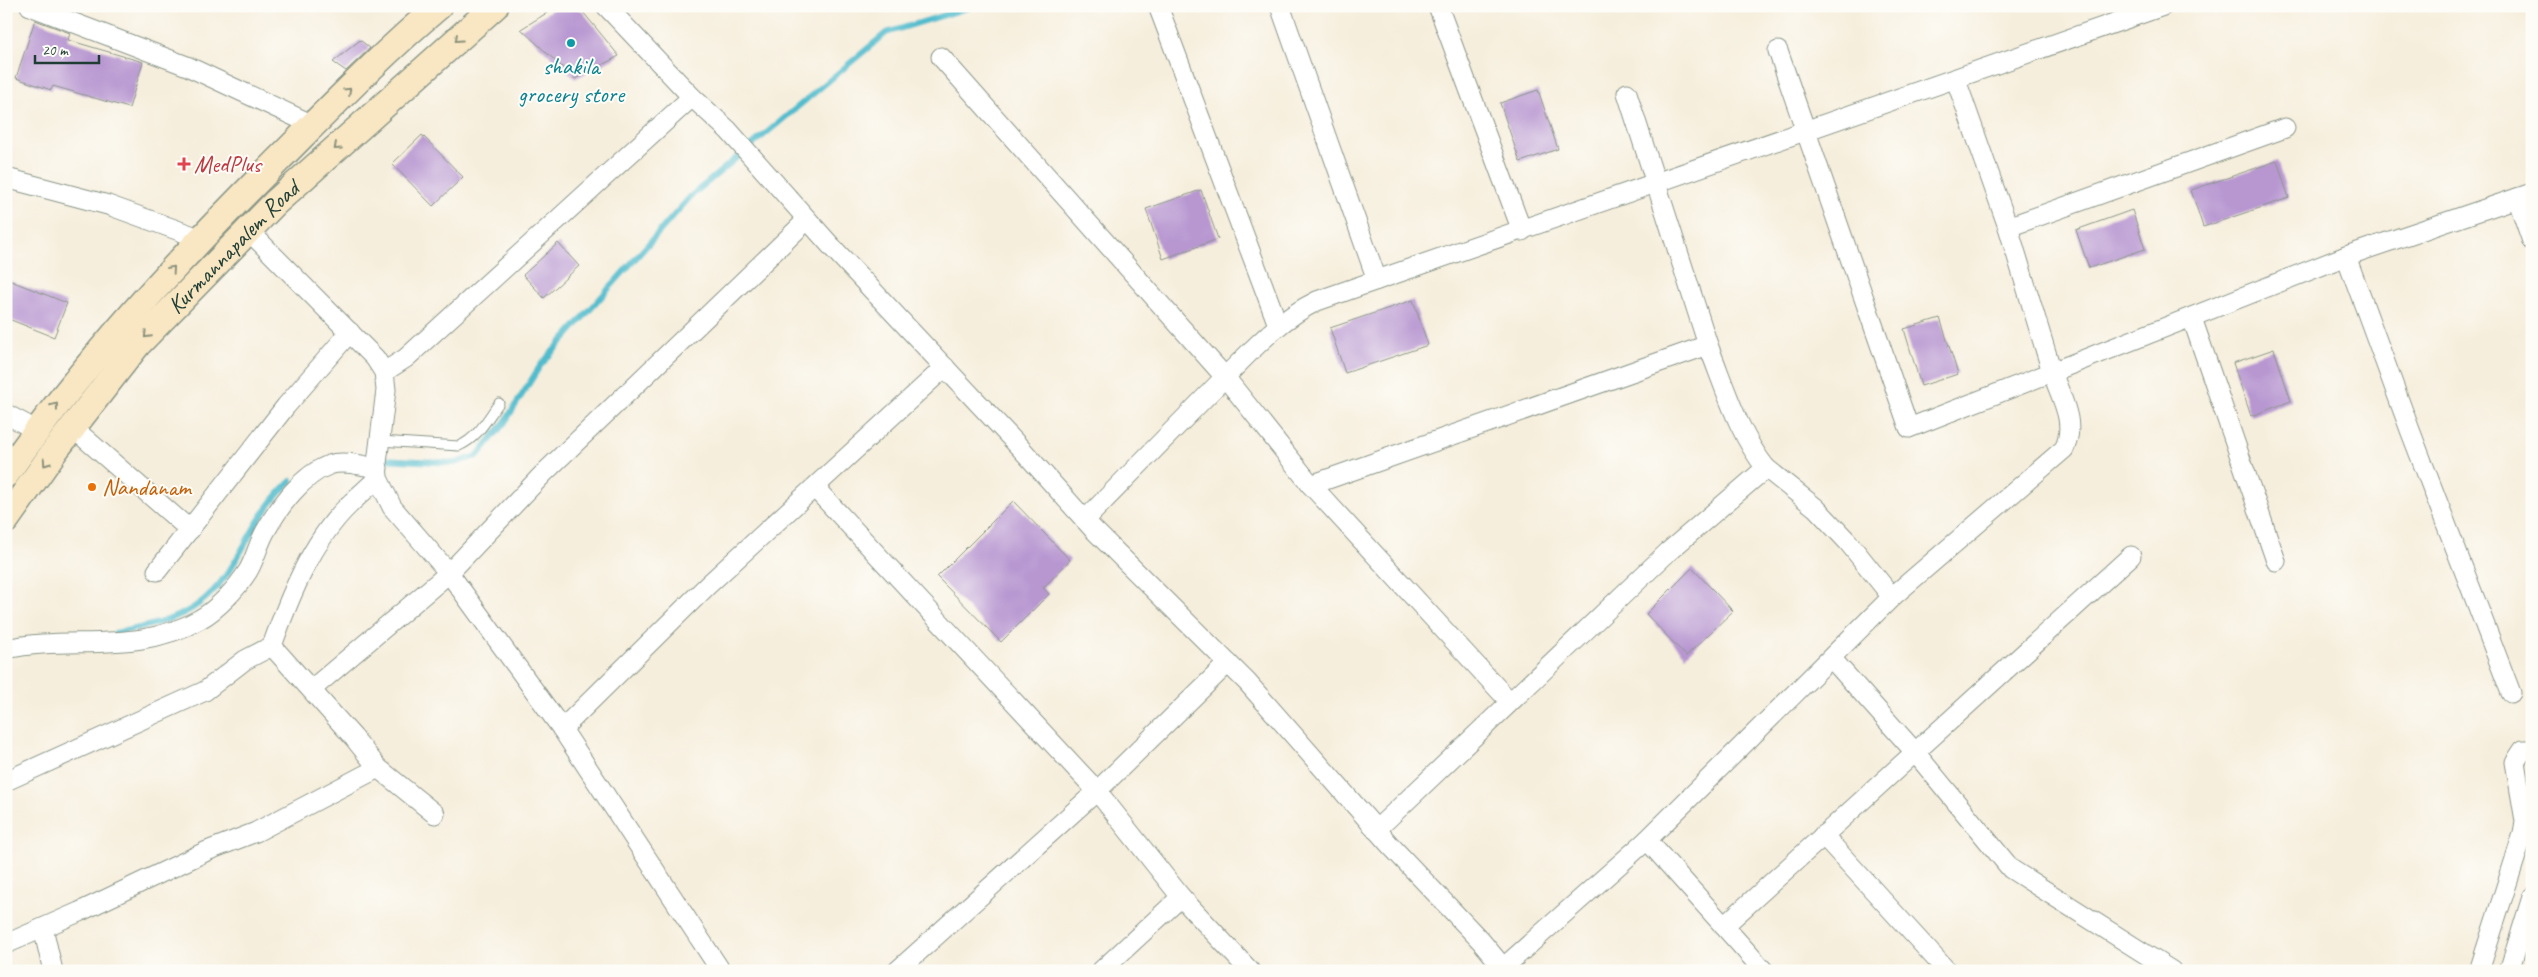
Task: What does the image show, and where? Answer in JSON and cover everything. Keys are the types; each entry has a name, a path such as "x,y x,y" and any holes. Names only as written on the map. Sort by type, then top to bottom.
{"main road":[{"name":"Kurmannapalem Road","path":"6,520 137,345 275,203 495,6"},
{"name":"Kurmannapalem Road","path":"6,474 36,430 82,372 199,238 430,8"}],"street":[{"path":"30,6 187,66 313,125"},
{"path":"606,6 692,97 728,130 807,220 946,367 1085,520 1228,663 1376,830 1505,969 1647,840 1832,659 1892,597 2064,450 2070,437 2070,423 2052,372 2008,227 1956,80"},
{"path":"1158,6 1278,325"},
{"path":"1280,6 1376,280"},
{"path":"1438,6 1522,231"},
{"path":"1085,520 1225,377 1278,325 1298,310 1317,301 1376,280 1658,184 2164,6"},
{"path":"1778,52 1909,428 2346,256 2524,196 2532,241"},
{"path":"941,57 1225,377 1311,486 1510,702"},
{"path":"1627,93 1658,184 1708,345 1753,452 1766,468 1816,508 1848,542 1892,597"},
{"path":"384,372 406,358 692,97"},
{"path":"2008,227 2285,128"},
{"path":"6,178 108,205 199,238"},
{"path":"312,689 449,573 543,474 807,220"},
{"path":"249,231 375,358 384,372 386,390 378,460 392,507 449,573 562,729 721,971"},
{"path":"2346,256 2410,430 2512,693"},
{"path":"2192,318 2276,561"},
{"path":"157,572 286,406 350,332"},
{"path":"1311,486 1708,345"},
{"path":"562,729 708,585 946,367"},
{"path":"6,414 36,430"},
{"path":"73,428 190,530"},
{"path":"6,781 205,691 245,660 272,646 285,608 302,574 329,529 349,504 378,460"},
{"path":"6,649 139,640 183,629 202,618 222,601 244,575 275,515 301,483 330,465 378,460"},
{"path":"1376,830 1668,552 1766,468"},
{"path":"815,488 1097,791 1181,896 1250,971"},
{"path":"1724,926 1914,751 2131,556"},
{"path":"272,646 312,689 378,768 435,814"},
{"path":"1832,659 1914,751 2010,869 2172,971"},
{"path":"898,971 1097,791 1228,663"},
{"path":"2479,971 2523,834 2525,821 2515,762 2523,750 2532,750"},
{"path":"6,944 207,851 256,832 378,768"},
{"path":"1823,835 1947,971"},
{"path":"1647,840 1764,971"},
{"path":"1101,971 1181,896"},
{"path":"2509,971 2532,897"},
{"path":"43,928 53,971"}],"lane":[{"path":"378,460 459,446 469,442 499,403"}],"building":[{"name":"shakila grocery store","path":"558,6 578,6 619,56 575,79 521,29"},
{"path":"35,20 70,33 68,40 143,62 129,108 53,86 51,90 16,78"},
{"path":"360,40 370,48 346,71 333,62"},
{"path":"1538,90 1558,149 1520,162 1500,103"},
{"path":"422,135 463,177 433,206 392,164"},
{"path":"2277,161 2289,198 2203,227 2191,190"},
{"path":"1201,190 1218,239 1163,259 1146,209"},
{"path":"2132,210 2145,249 2089,268 2076,230"},
{"path":"558,243 579,266 544,298 523,275"},
{"path":"6,279 67,303 54,337 6,318"},
{"path":"1413,300 1428,345 1345,373 1330,328"},
{"path":"1940,318 1958,374 1921,386 1904,329"},
{"path":"2274,349 2291,401 2251,416 2233,363"},
{"path":"1013,501 1070,560 1043,588 1049,594 1001,642 937,577"},
{"path":"1692,568 1733,611 1686,656 1646,614"}],"waterway":[{"path":"381,459 455,463 477,456 505,422 540,366 691,196 886,33 974,6"},
{"path":"115,633 139,628 177,616 206,598 219,585 231,568 265,511 291,481"}],"place":[{"name":"shakila grocery store","path":"571,43"},
{"name":"MedPlus","path":"184,164"},
{"name":"Nandanam","path":"92,487"}]}
